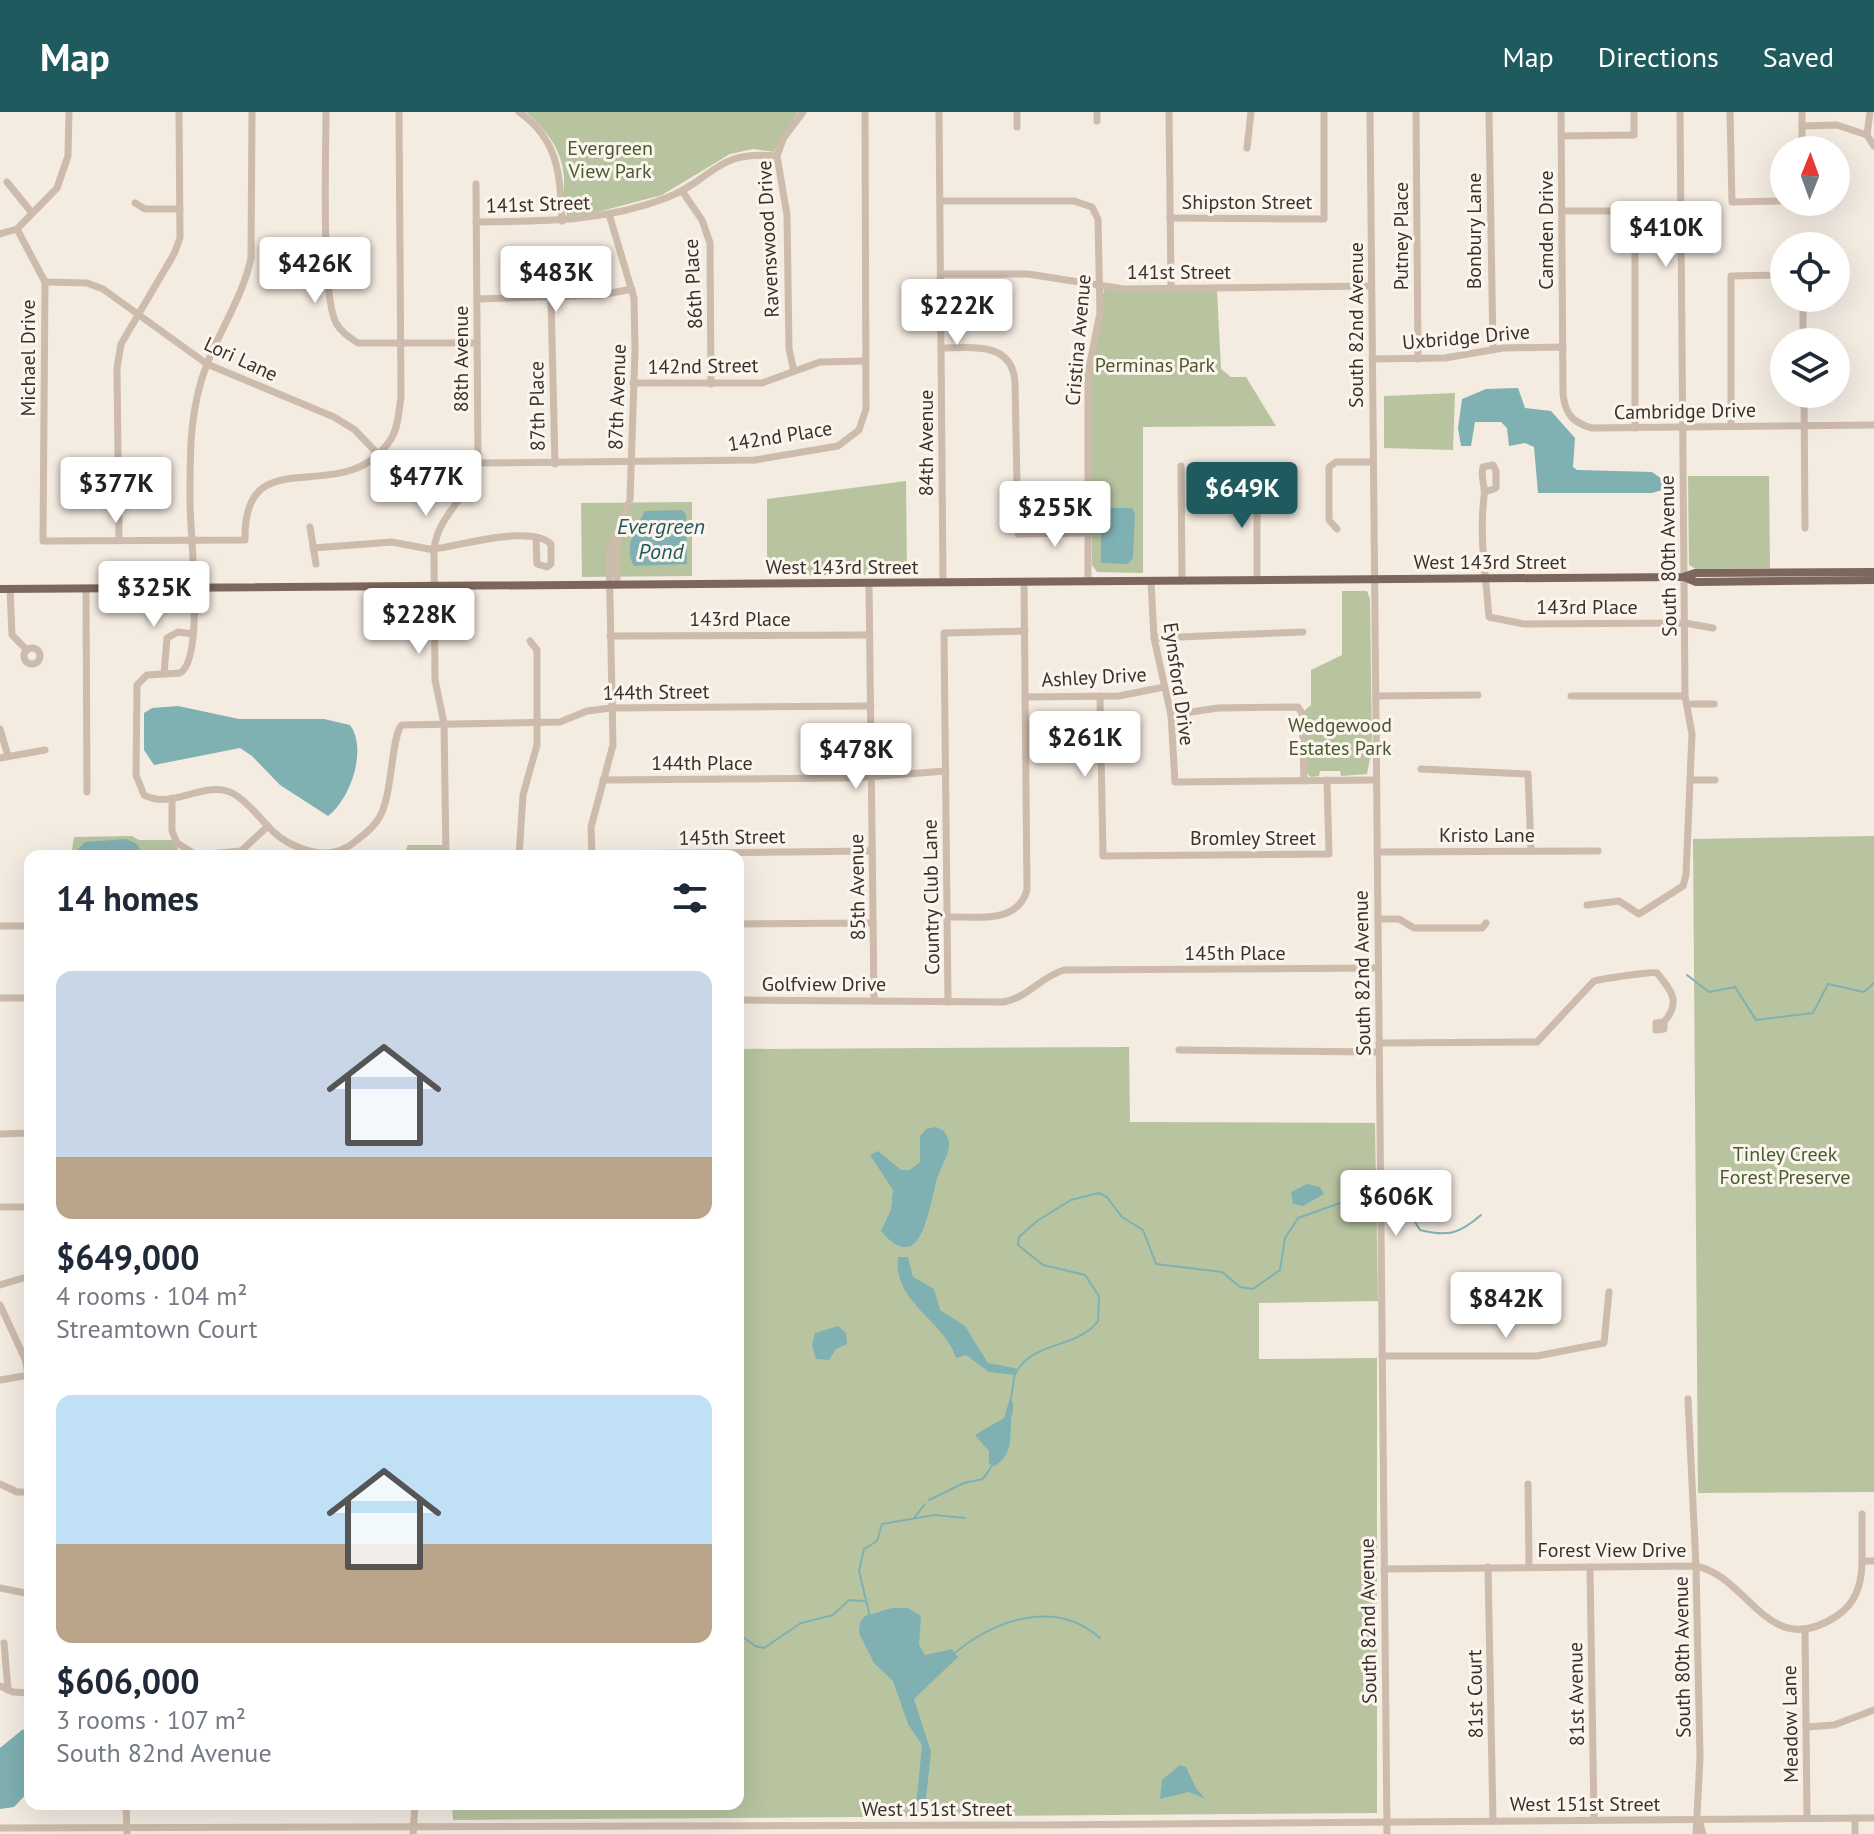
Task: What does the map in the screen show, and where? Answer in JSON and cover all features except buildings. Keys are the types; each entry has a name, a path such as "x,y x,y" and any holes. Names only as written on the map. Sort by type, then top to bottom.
{"main road":[{"name":"West 143rd Street","path":"0,589 1683,577 1695,573 1874,572"},
{"name":"West 143rd Street","path":"1683,577 1696,582 1874,580"}],"street":[{"path":"0,234 17,229 57,188 68,156 69,112"},
{"path":"179,112 180,238 174,254 121,344 117,368 119,540 245,540 248,506 253,493 263,486 277,479 346,474 378,454 393,437 401,397 399,112"},
{"path":"242,850 268,826 245,803 227,791 212,790 157,800 144,795 136,775 135,690 143,678 180,673 187,668 197,622 190,540 190,422 207,364 246,281 251,258 252,112"},
{"path":"326,112 331,308 345,335 358,343 477,343"},
{"path":"519,112 538,127 554,151 560,172 562,221"},
{"name":"Ravenswood Drive","path":"794,371 789,349 787,215 777,156 783,139 803,112"},
{"name":"142nd Place","path":"478,463 755,460 838,446 855,434 865,418 865,112"},
{"name":"84th Avenue","path":"939,112 943,582"},
{"path":"1017,112 1017,127"},
{"path":"1097,112 1097,121"},
{"path":"1169,112 1171,287"},
{"path":"1247,148 1251,112"},
{"name":"Shipston Street","path":"1170,218 1324,219 1324,112"},
{"name":"South 82nd Avenue","path":"1370,112 1387,1834"},
{"name":"Putney Place","path":"1416,112 1418,359"},
{"name":"Bonbury Lane","path":"1489,112 1493,350"},
{"name":"Camden Drive","path":"1561,112 1563,347"},
{"path":"1561,136 1634,135 1634,112"},
{"name":"South 80th Avenue","path":"1587,905 1619,901 1639,914 1683,886 1692,734 1686,700 1683,577 1680,112"},
{"path":"1730,112 1732,202 1770,201"},
{"path":"1802,112 1802,136"},
{"path":"1867,135 1870,112"},
{"path":"1802,126 1849,127 1867,135 1874,146"},
{"name":"141st Street","path":"476,222 562,221 609,214 682,191 732,157 777,156"},
{"path":"7,182 32,213"},
{"name":"88th Avenue","path":"446,850 444,723 435,691 434,550 435,533 469,483 478,463 476,184"},
{"name":"86th Place","path":"682,191 702,220 711,248 711,384"},
{"name":"Cristina Avenue","path":"940,201 1069,200 1092,207 1100,233 1100,313 1088,373 1088,581"},
{"path":"135,203 145,209 180,209"},
{"path":"1562,211 1635,211 1635,428"},
{"name":"87th Avenue","path":"609,214 632,289 630,500 610,543 613,585"},
{"name":"Michael Drive","path":"17,229 45,282 43,541 119,540"},
{"name":"141st Street","path":"941,274 1028,274 1124,289 1371,286"},
{"path":"1731,426 1731,276 1770,275"},
{"name":"Lori Lane","path":"45,282 87,283 103,289 138,318 207,364 334,417 355,430 393,470"},
{"path":"477,299 551,298 632,289"},
{"name":"87th Place","path":"551,298 555,464"},
{"name":"Uxbridge Drive","path":"1372,359 1445,358 1493,350 1563,347"},
{"name":"Cambridge Drive","path":"1563,347 1563,394 1570,416 1592,428 1874,425"},
{"path":"941,348 988,348 1007,356 1015,375 1018,534 1089,533"},
{"name":"142nd Street","path":"633,383 762,383 824,361 866,361"},
{"path":"1804,408 1805,528"},
{"path":"1337,529 1329,520 1329,467 1339,462 1373,462"},
{"path":"1485,492 1496,488 1493,465 1483,467 1485,492 1481,530 1486,578"},
{"path":"1181,466 1182,581"},
{"path":"1257,480 1257,580"},
{"path":"310,527 316,564"},
{"path":"313,548 342,543 392,542 434,550 472,539 536,538"},
{"name":"143rd Place","path":"1486,578 1489,617 1524,624 1685,623 1713,628"},
{"name":"Eynsford Drive","path":"1151,581 1154,638 1171,715 1175,782 1376,780"},
{"path":"947,917 1006,915 1017,908 1026,894 1024,582"},
{"name":"85th Avenue","path":"869,583 874,1000"},
{"path":"592,850 591,827 613,745 610,636 613,585"},
{"path":"10,589 12,635 27,650"},
{"path":"86,589 87,792"},
{"name":"Country Club Lane","path":"948,1002 944,633 1025,631"},
{"path":"164,674 168,636 178,632 193,634"},
{"path":"1154,638 1303,632"},
{"name":"143rd Place","path":"610,636 869,635"},
{"path":"519,850 523,795 537,745 537,650 530,641"},
{"name":"Ashley Drive","path":"1025,697 1133,695 1164,687"},
{"path":"1376,696 1478,695"},
{"name":"Bromley Street","path":"1100,696 1103,856 1329,854 1327,780"},
{"path":"1571,696 1686,700 1714,704"},
{"name":"144th Street","path":"339,850 347,848 381,815 391,783 397,729 405,724 538,724 560,722 587,711 611,708 871,706"},
{"path":"1171,715 1218,708 1298,707 1303,714 1304,781"},
{"path":"0,729 4,757 45,750"},
{"path":"1421,769 1528,774 1531,851"},
{"name":"144th Place","path":"603,780 946,771"},
{"path":"1691,780 1715,780"},
{"path":"172,798 172,831 177,843 188,850"},
{"name":"144th Street","path":"268,826 288,842 311,850"},
{"name":"145th Street","path":"744,853 872,851"},
{"name":"Kristo Lane","path":"1377,852 1598,851"},
{"path":"1378,919 1399,919 1419,929 1482,928 1486,923"},
{"path":"744,924 873,923"},
{"path":"0,926 24,926"},
{"name":"145th Place","path":"1091,969 1378,968"},
{"name":"Golfview Drive","path":"744,1000 1021,1000 1053,973 1091,969"},
{"path":"1179,1050 1537,1042 1594,981 1627,978 1647,970 1657,973 1674,997 1674,1008 1664,1022"},
{"path":"0,998 24,998"},
{"path":"0,1134 24,1133"},
{"path":"0,1207 24,1207"},
{"path":"0,1285 24,1278"},
{"path":"1382,1356 1537,1356 1604,1343 1609,1292"},
{"path":"0,1305 24,1351"},
{"path":"0,1380 24,1376"},
{"name":"South 80th Avenue","path":"1688,1399 1696,1566 1699,1820 1696,1834"},
{"path":"0,1495 0,1483 17,1492 24,1492"},
{"path":"1528,1484 1529,1565"},
{"path":"1805,1629 1831,1619 1848,1607 1859,1586 1862,1514"},
{"path":"1862,1561 1874,1561"},
{"name":"Forest View Drive","path":"1384,1569 1529,1565 1696,1566 1725,1579 1761,1616 1784,1626 1805,1629"},
{"name":"81st Court","path":"1488,1567 1493,1821"},
{"name":"81st Avenue","path":"1590,1567 1594,1820"},
{"path":"0,1588 24,1593"},
{"name":"Meadow Lane","path":"1805,1629 1807,1818"},
{"path":"4,1643 4,1688 24,1692"},
{"path":"1806,1727 1834,1725 1874,1710"},
{"path":"126,1810 127,1830"},
{"path":"415,1810 415,1832"},
{"path":"1855,1818 1855,1834"},
{"name":"West 151st Street","path":"0,1828 415,1832 994,1830 1112,1824 1874,1818"},
{"name":"South 80th Avenue","path":"1699,1820 1703,1834"},
{"path":"1112,1824 1112,1834"}],"green space":[{"name":"Evergreen View Park","path":"526,112 798,112 774,152 753,149 730,154 662,195 590,214 567,216 560,158 546,133"},
{"name":"Perminas Park","path":"1104,289 1217,291 1221,369 1231,377 1246,377 1276,426 1143,427 1143,573 1097,572 1092,565 1090,373"},
{"path":"1455,393 1453,450 1384,448 1384,396"},
{"path":"1688,476 1769,476 1770,568 1696,569 1689,565"},
{"path":"906,481 907,575 767,575 767,499"},
{"path":"692,502 692,576 582,577 581,503"},
{"name":"Wedgewood Estates Park","path":"1342,591 1367,591 1370,599 1372,749 1367,774 1341,776 1340,771 1320,771 1319,776 1311,777 1307,773 1305,710 1311,705 1311,670 1342,655"},
{"path":"132,836 139,840 172,840 178,849 72,850 74,837"},
{"name":"Tinley Creek Forest Preserve","path":"1874,836 1874,1492 1698,1493 1693,839"},
{"path":"408,845 443,845 443,850 406,850"},
{"path":"1129,1047 1130,1122 1375,1123 1378,1301 1259,1303 1259,1359 1377,1358 1377,1813 453,1820 452,1810 744,1810 744,1049"}],"water":[{"path":"1518,388 1525,408 1551,411 1575,438 1573,467 1577,470 1652,472 1662,479 1662,490 1652,493 1538,493 1534,447 1525,443 1509,446 1507,428 1501,422 1475,422 1471,446 1461,446 1458,428 1462,399 1486,389"},
{"path":"1132,508 1135,513 1133,558 1128,564 1101,563 1101,511"},
{"name":"Evergreen Pond","path":"682,510 686,514 687,564 634,566 630,545 645,511"},
{"path":"178,706 239,719 324,719 350,725 355,735 357,760 349,787 328,816 280,785 240,748 154,765 144,750 144,713 152,708"},
{"path":"126,839 137,844 140,850 77,850 85,842"},
{"path":"936,1127 944,1131 949,1147 927,1220 915,1243 906,1247 895,1244 881,1231 891,1210 893,1190 870,1155 878,1151 901,1170 910,1170 920,1162 920,1136 926,1129"},
{"path":"1307,1184 1320,1187 1324,1194 1303,1206 1293,1204 1291,1192"},
{"path":"898,1257 908,1257 913,1277 934,1289 940,1310 965,1326 988,1363 1019,1369 1016,1375 989,1372 966,1355 956,1358 942,1333 903,1287 898,1273"},
{"path":"838,1326 846,1333 847,1344 836,1349 829,1360 816,1359 812,1345 815,1333"},
{"path":"1010,1398 1013,1407 1009,1447 1005,1457 995,1466 989,1464 989,1451 975,1435 1004,1418"},
{"path":"892,1608 908,1608 921,1616 919,1645 925,1655 952,1649 958,1657 914,1699 931,1752 924,1817 915,1817 922,1745 908,1724 893,1681 874,1663 859,1633 860,1622 865,1616"},
{"path":"22,1730 24,1796 14,1807 0,1809 0,1748"},
{"path":"1180,1765 1186,1767 1196,1788 1216,1812 1204,1798 1189,1792 1160,1799 1162,1780"}],"waterway":[{"path":"1687,975 1709,992 1735,987 1756,1020 1813,1013 1828,984 1864,992 1874,983"},
{"path":"1019,1368 1036,1353 1080,1336 1098,1321 1099,1296 1085,1275 1043,1265 1018,1245 1019,1237 1037,1221 1071,1200 1099,1193 1107,1197 1122,1217 1143,1230 1156,1264 1222,1272 1240,1287 1253,1289 1280,1270 1285,1238 1298,1218 1343,1202 1376,1203"},
{"path":"1386,1204 1395,1205"},
{"path":"1405,1206 1420,1230 1438,1233 1459,1230 1481,1215"},
{"path":"1011,1398 1015,1373"},
{"path":"929,1500 964,1483 983,1479 993,1464"},
{"path":"914,1518 925,1504"},
{"path":"870,1617 859,1571 864,1549 877,1541 882,1524 934,1515 965,1518"},
{"path":"744,1638 764,1648 801,1623 833,1615 849,1600 864,1601"},
{"path":"956,1652 990,1630 1027,1618 1065,1619 1083,1626 1100,1638"}]}
